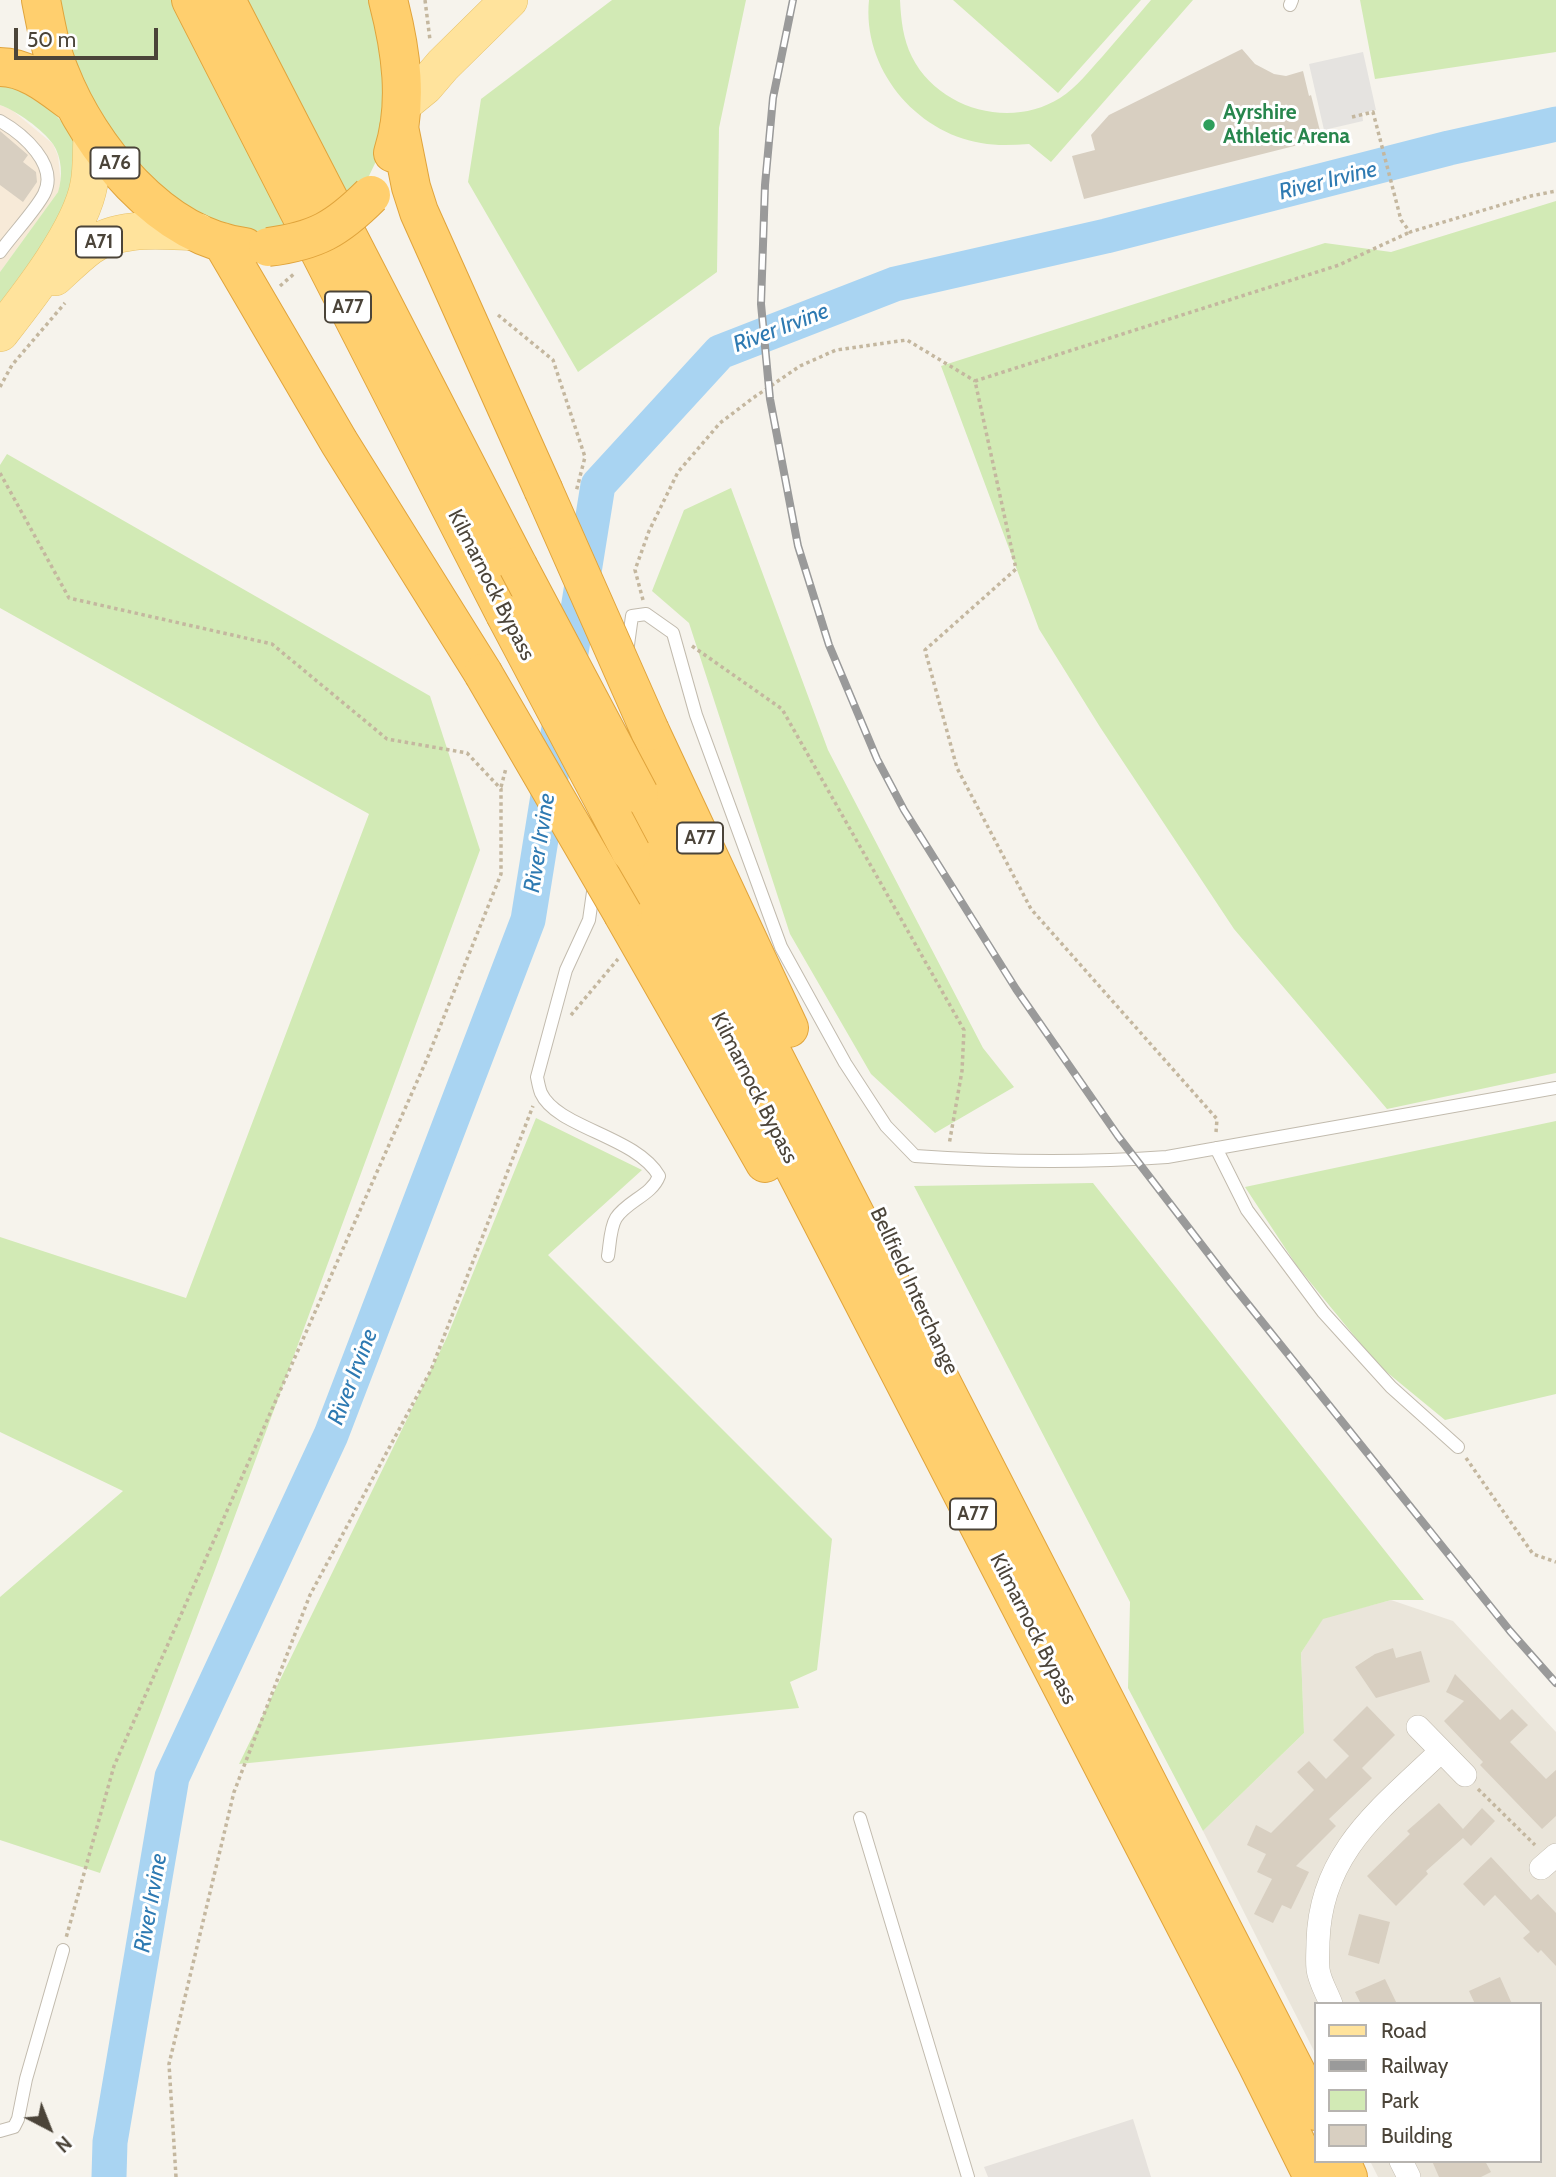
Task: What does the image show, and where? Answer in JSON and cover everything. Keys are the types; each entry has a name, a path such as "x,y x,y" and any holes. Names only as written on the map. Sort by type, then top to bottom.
{"highway":[{"name":"A76","path":"41,0 56,61 83,119"},
{"name":"Kilmarnock Bypass","path":"191,0 505,614 615,851 1314,2107"},
{"name":"Kilmarnock Bypass","path":"226,0 518,566 624,788 1059,1646 1313,2177"},
{"name":"A76","path":"0,68 11,67 39,79 83,119 138,190 187,228 246,247 288,244 322,234 352,214 371,195 388,166 401,116 395,28 388,0"},
{"name":"A77","path":"401,116 411,187 419,212 542,489 633,729"},
{"name":"A77","path":"210,237 258,303 339,442 483,673 623,914 1059,1646"},
{"name":"Bellfield Interchange","path":"633,729 749,945 932,1325 1059,1646"}],"main road":[{"path":"401,116 443,65 509,0"},
{"name":"A71","path":"11,319 76,223 89,185 83,119"},
{"name":"A71","path":"11,319 91,246 118,235 140,231 210,237"}],"street":[{"path":"1418,1727 1465,1775"},
{"path":"1330,2002 1318,1970 1318,1930 1329,1883 1338,1863 1360,1830 1441,1751"}],"lane":[{"path":"0,121 37,150 45,165 48,180 44,194 0,251"},
{"path":"620,699 632,616 646,614 673,633 696,715 781,947 845,1063 887,1126 915,1156 1119,1161 1167,1157 1556,1088"},
{"path":"611,768 633,729"},
{"path":"603,823 624,788"},
{"path":"608,1256 617,1216 656,1184 659,1176 653,1166 636,1152 554,1109 541,1094 537,1077 566,970 589,920 615,851"},
{"path":"1216,1148 1247,1210 1323,1312 1391,1387 1458,1447"},
{"path":"860,1818 968,2177"},
{"path":"0,2131 14,2127 18,2119 26,2079 63,1950"}],"path":[{"path":"1352,117 1373,112 1401,220 1410,232"},
{"path":"975,381 1339,265 1410,232 1556,191"},
{"path":"258,303 301,268"},
{"path":"0,387 12,365 71,295"},
{"path":"646,614 635,570 649,531 678,472 720,423 752,398 800,366 836,350 907,340 975,381 1016,569 925,650 957,768 1031,909 1217,1119 1216,1148"},
{"path":"0,473 69,598 272,644 387,739 467,753 501,789 501,874 427,1059 114,1766 63,1950"},
{"path":"673,633 782,709 964,1030 962,1071 947,1158"},
{"path":"572,1014 625,952"},
{"path":"176,2177 169,2064 234,1792 310,1595 431,1370 540,1089"},
{"path":"1458,1447 1533,1554 1556,1562"},
{"path":"1465,1775 1549,1861"}],"shaded area":[{"path":"1363,52 1376,110 1362,113 1363,121 1324,130 1309,64"},
{"path":"0,105 12,110 53,144 58,156 61,183 58,192 0,272"},
{"path":"1391,1600 1453,1621 1556,1732 1556,2177 1378,2177 1371,2163 1542,2163 1542,2002 1314,2002 1314,2051 1203,1831 1304,1733 1301,1653 1323,1618"},
{"path":"1133,2119 1151,2177 988,2177 984,2167"}],"green space":[{"path":"60,0 173,0 294,231 231,233 181,207 147,178 89,99 71,56"},
{"path":"238,0 373,0 390,58 380,153 368,178 345,203"},
{"path":"612,0 746,0 719,128 717,272 578,372 468,182 481,99"},
{"path":"869,0 900,0 903,29 912,57 924,75 940,90 978,109 999,113 1041,107 1066,94 1151,0 1193,0 1051,162 1029,144 981,143 935,126 915,111 898,93 884,72 874,49 869,25"},
{"path":"953,0 1141,0 1058,93"},
{"path":"1360,0 1556,0 1556,52 1375,79"},
{"path":"0,86 17,89 51,110 71,132 76,148 69,209 0,303 0,272 58,192 61,174 58,155 48,138 29,121 0,105"},
{"path":"1556,201 1556,1073 1387,1109 1234,929 1100,727 1039,629 941,366 1325,243 1391,252"},
{"path":"7,454 430,696 480,850 215,1570 100,1873 0,1840 0,1597 123,1491 0,1432 0,1237 186,1298 369,814 0,608 0,465"},
{"path":"731,488 828,750 983,1048 1014,1087 935,1133 871,1074 790,934 689,623 652,591 684,510"},
{"path":"536,1118 642,1170 548,1255 832,1539 817,1670 790,1682 799,1708 239,1764 447,1337"},
{"path":"1556,1121 1556,1394 1445,1420 1378,1365 1297,1266 1245,1187"},
{"path":"1093,1183 1424,1600 1391,1600 1323,1619 1301,1653 1304,1733 1203,1831 1128,1688 1130,1602 914,1186"}],"building":[{"name":"Ayrshire Athletic Arena","path":"1242,49 1255,64 1274,74 1286,76 1303,71 1322,139 1084,199 1072,156 1095,150 1091,135 1109,115"},
{"path":"0,131 28,155 23,162 36,172 37,182 23,202 0,185"},
{"path":"1393,1648 1396,1658 1421,1651 1430,1682 1376,1698 1355,1667 1375,1654"},
{"path":"1455,1674 1500,1720 1512,1709 1528,1725 1510,1742 1546,1779 1556,1770 1556,1816 1542,1829 1480,1765 1483,1762 1444,1721 1464,1701 1446,1692"},
{"path":"1367,1706 1395,1735 1362,1768 1372,1778 1329,1819 1336,1826 1296,1866 1309,1872 1291,1909 1282,1905 1273,1923 1254,1914 1272,1879 1257,1872 1266,1854 1247,1845 1256,1825 1271,1833 1314,1790 1297,1772 1309,1761 1326,1779 1349,1756 1333,1740"},
{"path":"1439,1803 1463,1829 1482,1808 1495,1821 1471,1846 1463,1838 1426,1871 1428,1874 1396,1906 1367,1876 1410,1834 1407,1831"},
{"path":"1491,1857 1531,1900 1538,1894 1556,1913 1556,1966 1541,1950 1538,1953 1523,1938 1530,1932 1495,1895 1484,1906 1463,1884"},
{"path":"1359,1914 1390,1922 1379,1964 1348,1955"},
{"path":"1500,1977 1511,2002 1474,2002 1469,1991"},
{"path":"1385,1979 1396,2002 1360,2002 1355,1992"},
{"path":"1433,2163 1486,2163 1491,2172 1481,2177 1439,2177"}],"waterway":[{"name":"River Irvine","path":"109,2177 110,2142 172,1777 331,1435 528,920 598,485 720,352 895,284 1106,236 1449,148 1556,124"}],"railway":[{"path":"793,0 773,98 765,185 761,304 770,399 798,546 829,645 877,759 904,810 1016,989 1118,1136 1231,1283 1510,1631 1556,1683"}],"place":[{"name":"Ayrshire Athletic Arena","path":"1209,125"}]}
